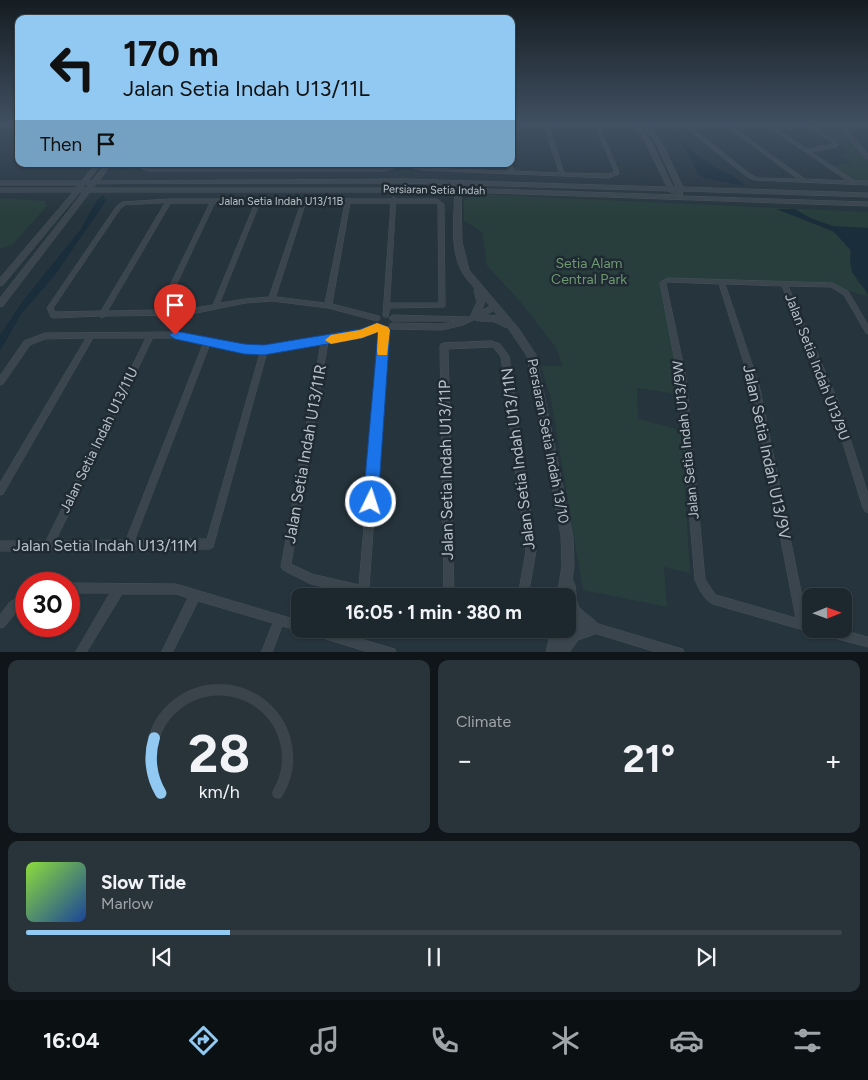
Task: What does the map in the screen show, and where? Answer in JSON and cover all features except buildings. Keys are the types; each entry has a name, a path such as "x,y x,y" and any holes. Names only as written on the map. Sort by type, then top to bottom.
{"street":[{"path":"556,154 562,174"},
{"path":"415,167 419,169 609,176 616,174 609,154"},
{"path":"655,154 671,189 680,193"},
{"path":"664,154 680,193"},
{"path":"722,154 756,179 868,183"},
{"path":"768,154 805,181"},
{"path":"813,154 854,182"},
{"path":"53,182 78,178 94,167"},
{"path":"0,283 96,167"},
{"path":"0,304 107,167"},
{"path":"108,167 104,175 107,180 121,183"},
{"path":"145,167 144,169 149,170 267,170 310,167 352,167 384,170 392,167"},
{"path":"463,167 464,171"},
{"path":"511,167 512,172"},
{"path":"649,188 662,182 666,177"},
{"path":"674,177 690,188 698,190"},
{"path":"406,182 414,184 448,184 458,190"},
{"name":"Persiaran Setia Indah","path":"0,183 406,182 671,189"},
{"name":"Persiaran Setia Indah","path":"0,190 458,190 680,193 868,204"},
{"path":"76,205 94,196 114,190"},
{"path":"438,190 458,203 464,195 476,191"},
{"name":"Persiaran Setia Indah 13/10","path":"458,190 462,264 465,271 516,331 532,355 567,536 568,566 564,588"},
{"name":"Persiaran Setia Indah","path":"680,193 698,190 868,195"},
{"path":"42,191 62,194 66,199 58,215"},
{"path":"328,306 348,200"},
{"path":"384,328 394,322 389,316 387,306 394,200"},
{"path":"102,315 169,201"},
{"name":"Jalan Setia Indah U13/11B","path":"102,315 53,315 50,308 118,208 124,203 169,201 437,201 441,204 442,305 387,306"},
{"path":"160,313 213,201"},
{"path":"216,306 258,201"},
{"path":"272,299 304,201"},
{"name":"Jalan Setia Indah U13/9W","path":"721,281 668,280 664,281 663,286 682,378 699,575 703,587 713,599 802,625"},
{"path":"721,281 832,285 841,289 849,298 868,331"},
{"name":"Jalan Setia Indah U13/9V","path":"721,281 756,389 802,603"},
{"name":"Jalan Setia Indah U13/9U","path":"784,283 834,401 868,508"},
{"path":"470,318 481,302 476,286"},
{"path":"102,315 187,312 216,306 272,299 328,306 377,318 389,316 498,319 516,331"},
{"path":"0,382 26,343 45,336 175,335 208,343 264,350 325,341 384,328 442,327 461,323 495,308"},
{"path":"377,318 375,324 384,328"},
{"path":"364,588 384,328"},
{"path":"0,491 91,336"},
{"name":"Jalan Setia Indah U13/11U","path":"49,545 150,336"},
{"name":"Jalan Setia Indah U13/11R","path":"325,341 286,567 311,579 351,588"},
{"path":"128,544 208,343"},
{"name":"Jalan Setia Indah U13/11N","path":"446,345 492,344 497,346 505,356 531,550 524,588"},
{"name":"Jalan Setia Indah U13/11P","path":"446,345 444,346 449,588"},
{"name":"Jalan Setia Indah U13/11M","path":"0,546 210,544 264,350"},
{"path":"568,566 570,597 573,610 593,628"},
{"path":"80,588 176,589 291,623"},
{"path":"80,652 118,590"},
{"path":"166,652 195,595"},
{"path":"0,624 15,605"},
{"path":"266,652 279,620"},
{"path":"576,623 679,652"},
{"path":"561,652 568,638 576,633 593,628"},
{"path":"335,638 365,649 391,652"},
{"path":"554,652 556,638"},
{"path":"852,638 868,642"}],"green space":[{"path":"866,154 868,157 868,183 854,182 830,167 851,162 840,155"},
{"name":"Setia Alam Central Park","path":"476,194 868,212 868,228 850,228 825,224 799,213 778,209 836,233 850,250 857,281 864,288 868,296 837,286 667,279 662,281 683,395 637,388 638,419 681,430 690,573 664,567 667,607 583,590 551,399 541,366 563,366 555,346 518,299 487,266 482,232 464,221 464,200"},
{"path":"0,198 45,201 47,206 13,244 0,249"}],"water":[{"path":"688,154 697,154 712,166 737,179 744,186 704,178 698,174"},
{"path":"103,195 106,201 54,276 21,314 0,351 0,335 23,301 81,229 97,200"},
{"path":"776,209 795,209 810,218 833,226 868,228 868,294 852,272 850,262 851,250 833,231"}],"waterway":[{"path":"117,174 123,167"}],"slow traffic":[{"path":"331,340 362,334 377,328 384,330 383,352"}],"route":[{"path":"175,335 208,343 264,350 362,334 377,328 384,330 371,502"}]}
